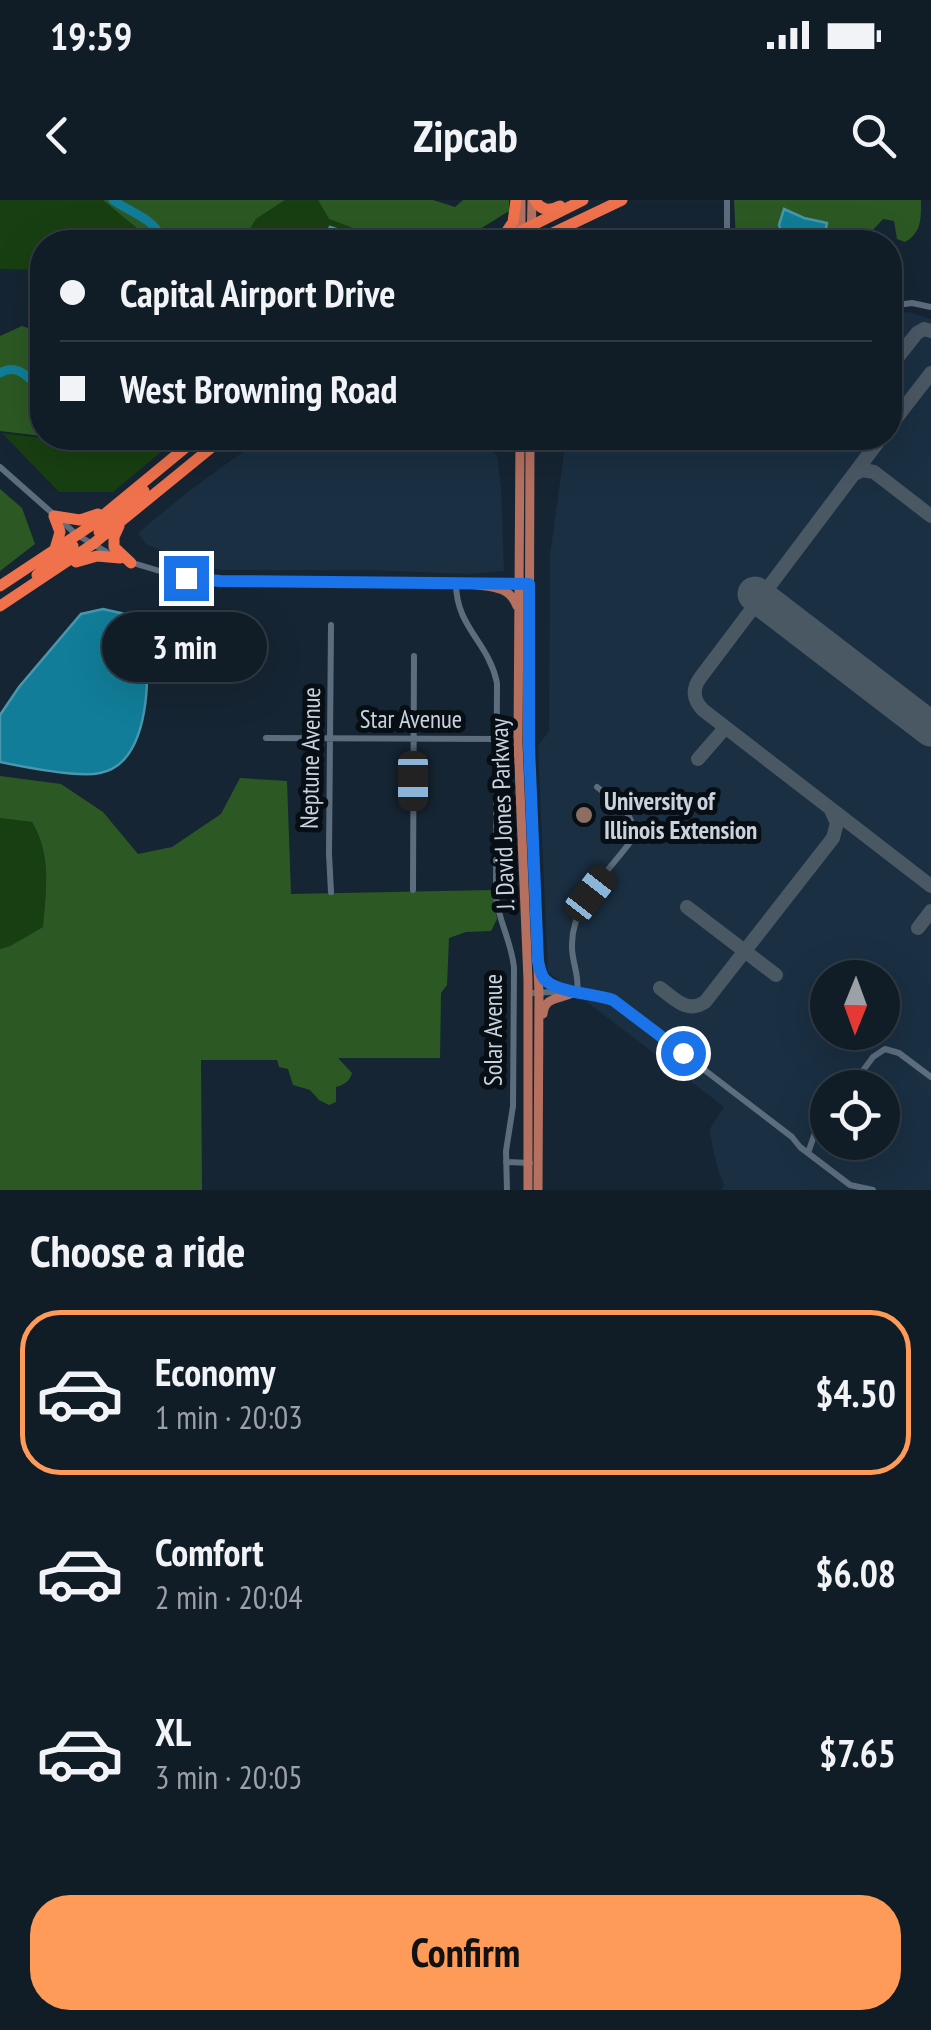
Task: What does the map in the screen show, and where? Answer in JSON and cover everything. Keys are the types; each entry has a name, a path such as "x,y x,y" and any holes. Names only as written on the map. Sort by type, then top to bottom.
{"highway":[{"path":"507,230 518,200"},
{"path":"533,200 551,210 573,200"},
{"path":"529,230 583,200"},
{"path":"560,230 615,202"},
{"path":"0,586 77,535 182,450"},
{"path":"0,603 122,522 209,450"},
{"path":"92,544 101,529 180,452"},
{"path":"52,553 60,537 54,516 75,520 92,517 130,488 140,485"},
{"path":"122,522 113,544 125,560"},
{"path":"0,603 72,548 77,535"},
{"path":"25,590 36,588 82,559 96,556 125,560"}],"main road":[{"path":"518,200 523,230"},
{"path":"525,230 533,200"},
{"name":"J. David Jones Parkway","path":"520,450 538,961 533,993 533,1163 538,1190"},
{"name":"J. David Jones Parkway","path":"528,1190 539,1078 518,759 518,610 524,584 530,450"},
{"path":"461,583 506,590 516,600 518,610"},
{"path":"538,961 547,982 576,992"},
{"path":"539,1078 544,1007 549,1000 576,992"}],"street":[{"path":"727,200 727,230"},
{"path":"902,304 931,306"},
{"path":"0,466 77,535 125,560 173,575 208,580 524,584"},
{"name":"Solar Avenue","path":"461,583 456,594 462,618 487,653 497,688 496,896 514,968 508,1190"},
{"name":"Neptune Avenue","path":"330,625 331,892"},
{"path":"412,890 414,656"},
{"name":"Star Avenue","path":"266,738 497,739"},
{"path":"576,992 572,943 577,917 634,834 628,814 596,787"},
{"path":"533,993 576,992 599,995 617,1003 850,1185 873,1190"},
{"path":"863,1070 873,1056 885,1049 899,1052 931,1077"},
{"path":"792,1137 810,1135"},
{"path":"808,1153 810,1147"},
{"path":"506,1162 533,1163"}],"shaded area":[{"path":"902,312 931,319 931,1190 721,1190 724,1185 709,1130 724,1107 548,972 538,746 549,731 550,556 564,450 902,450"},
{"path":"246,450 491,450 497,455 501,487 504,571 467,574 203,567 146,544 138,533"}],"green space":[{"path":"0,200 103,200 139,230 30,230 30,270 0,269"},
{"path":"103,200 285,200 256,219 249,230 139,230"},
{"path":"285,200 318,200 329,219 358,230 249,230 256,219"},
{"path":"318,200 433,200 455,207 463,200 509,200 509,211 480,230 358,230 329,219"},
{"path":"734,200 921,200 918,229 905,242 894,221 883,219 873,230 735,230"},
{"path":"22,326 30,329 30,435 0,431 0,336"},
{"path":"2,433 30,436 30,450 164,450 113,492 59,492"},
{"path":"0,489 22,508 35,544 0,571"},
{"path":"0,776 61,784 103,812 138,854 172,847 221,814 240,778 287,781 291,894 492,890 497,919 491,931 466,932 449,938 447,985 441,993 440,1058 338,1058 352,1073 336,1087 336,1102 329,1105 310,1090 293,1085 288,1069 279,1067 277,1060 201,1060 202,1190 0,1190 0,949 43,927 46,873 43,847 32,822 0,818"},
{"path":"0,818 32,822 43,847 46,873 43,927 0,949"}],"water":[{"path":"784,209 827,223 826,230 781,230"},
{"path":"103,609 129,615 143,629 147,689 139,733 130,752 117,766 90,774 0,762 0,715 81,614"}],"waterway":[{"path":"113,200 156,230"},
{"path":"0,373 12,369 30,379"}],"taxiway":[{"path":"902,352 917,333 931,331"},
{"path":"902,410 931,373"},
{"path":"872,450 700,678 695,694 703,710 931,886"},
{"path":"853,475 862,470 874,472 931,516"},
{"path":"698,759 725,728"},
{"path":"660,988 687,1006 705,1002 833,838 837,823 831,810"},
{"path":"687,907 776,975"},
{"path":"918,928 931,911"}],"runway":[{"path":"755,594 931,729"}],"place":[{"name":"University of Illinois Extension","path":"584,815"}],"route":[{"path":"186,578 529,584 530,814 538,961 543,978 554,986 613,1000 683,1053"}]}
